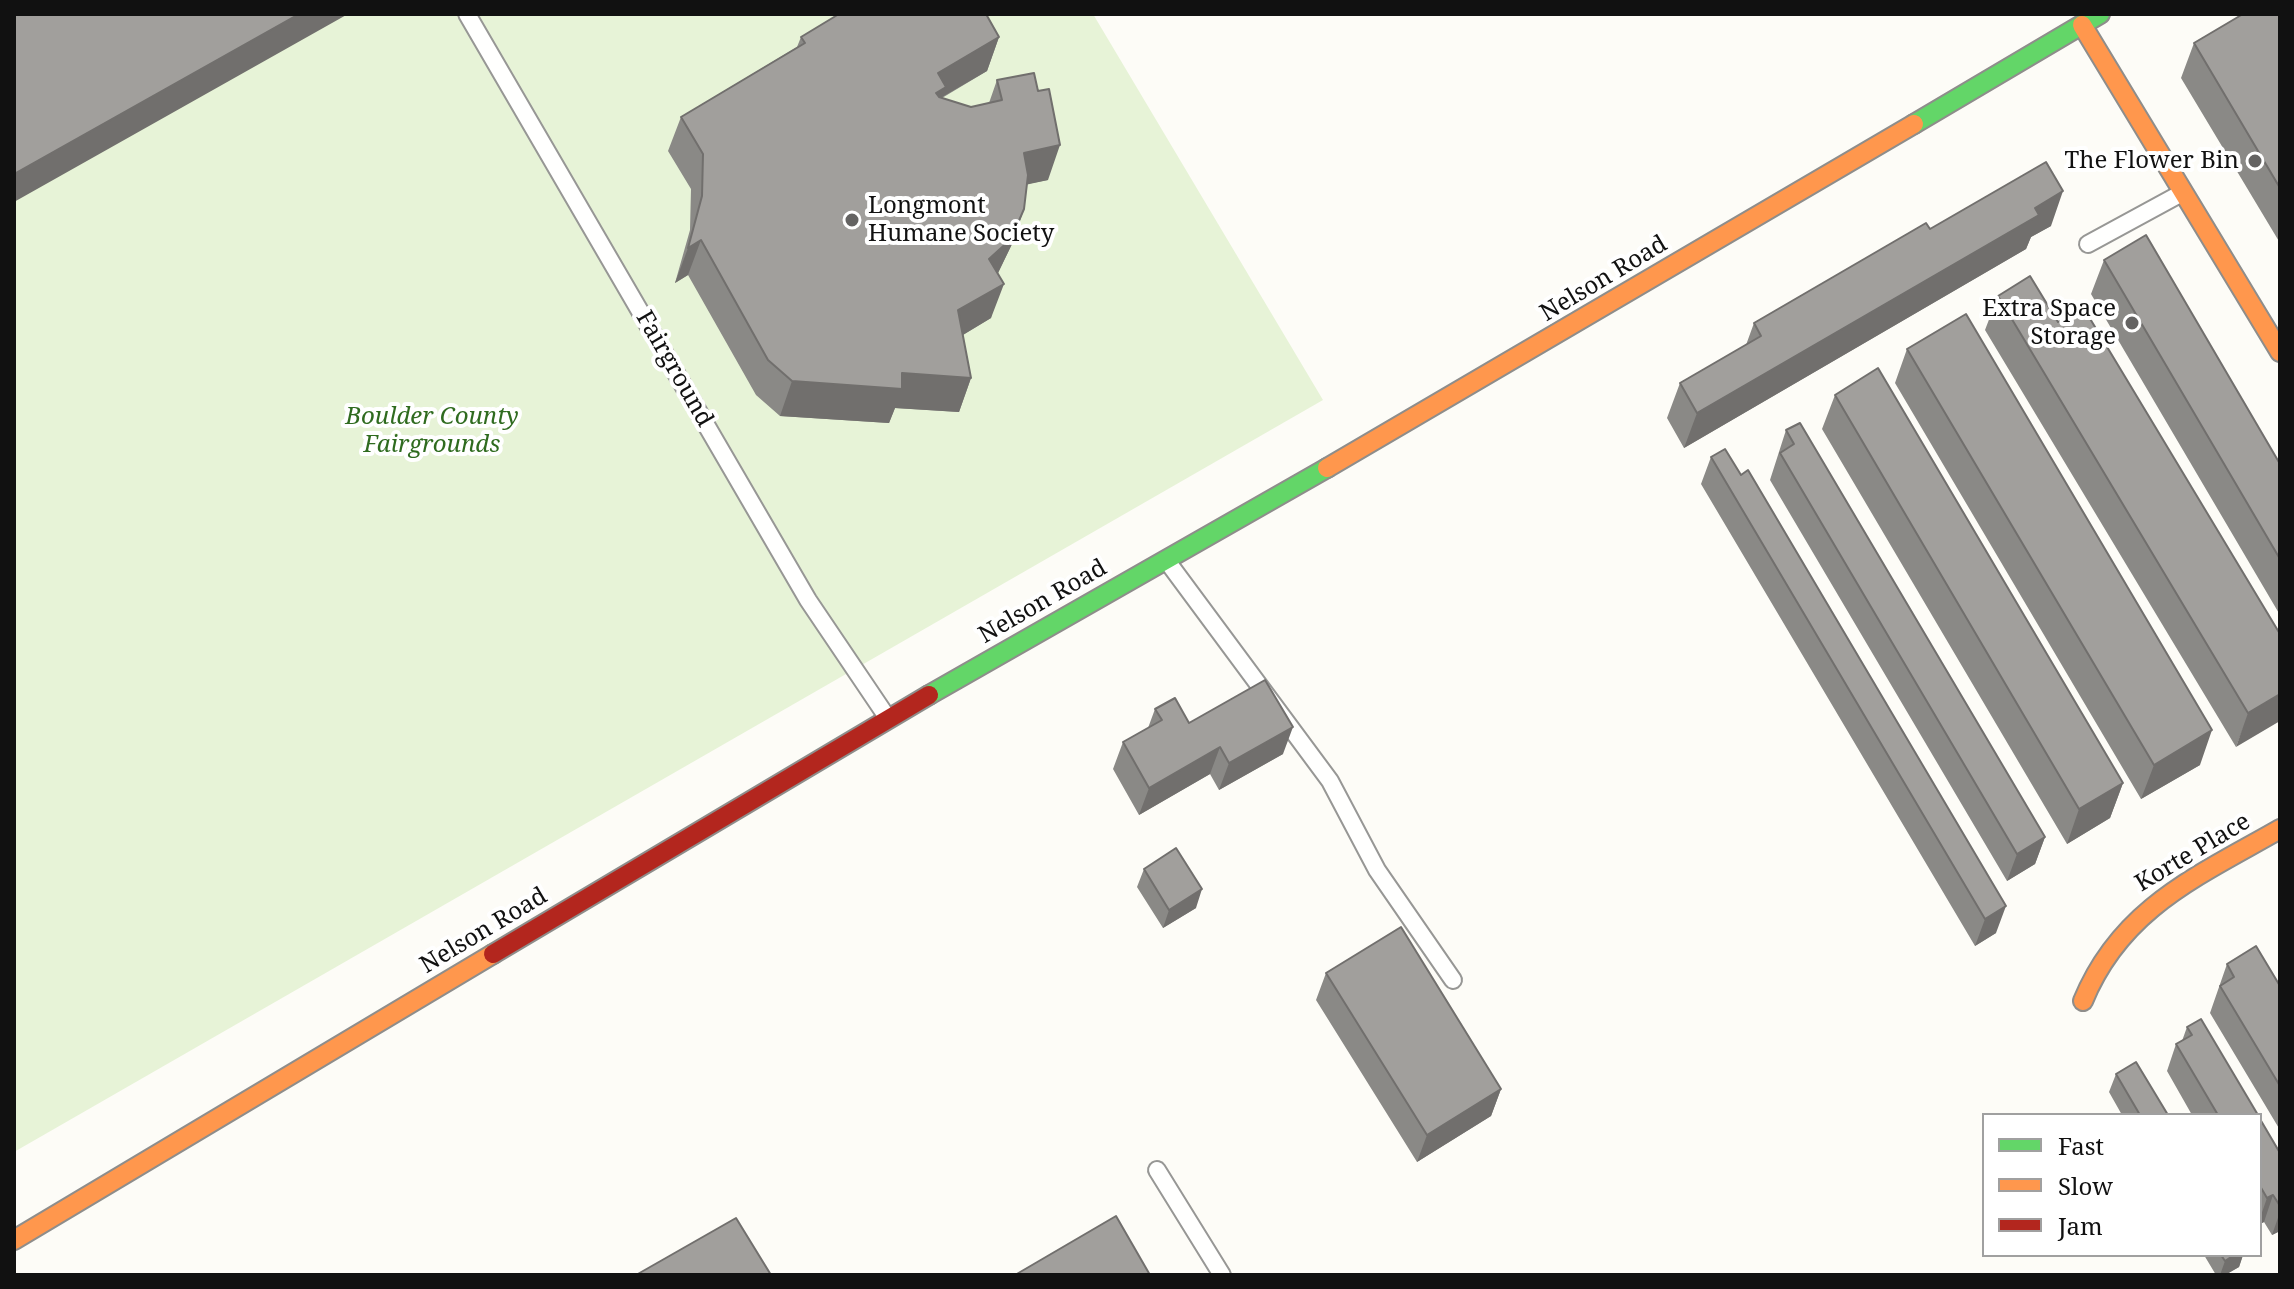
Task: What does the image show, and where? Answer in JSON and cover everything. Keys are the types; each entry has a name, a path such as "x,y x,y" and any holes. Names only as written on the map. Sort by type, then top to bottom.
{"main road":[{"name":"Nelson Road","path":"14,1240 887,719 1438,405 2100,14"},
{"path":"2082,25 2280,352"},
{"name":"Korte Place","path":"2083,1001 2109,946 2143,910 2280,829"}],"lane":[{"name":"Fairground","path":"467,14 808,600 887,719"},
{"path":"2088,244 2181,193"},
{"path":"1166,560 1330,781 1377,870 1453,980"},
{"path":"1157,1170 1222,1275"}],"green space":[{"name":"Boulder County Fairgrounds","path":"14,14 1093,14 1323,400 14,1152"}],"building":[{"path":"14,14 299,14 14,174"},
{"name":"Longmont Humane Society","path":"839,14 986,14 999,37 938,73 946,87 936,93 939,97 971,107 1002,100 997,80 1034,73 1038,91 1049,89 1060,145 1024,153 1028,175 1024,209 1011,239 989,259 1004,284 958,310 971,378 902,373 902,389 792,381 768,360 701,240 688,248 702,196 703,154 681,117 805,43 801,37"},
{"path":"2243,14 2280,14 2280,188 2194,43"},
{"path":"2046,162 2063,191 2035,208 2039,215 1697,413 1680,383 1761,336 1754,323 1926,223 1930,229"},
{"path":"2146,235 2280,464 2280,559 2104,260"},
{"path":"2030,276 2058,322 2083,307 2280,634 2280,694 2248,713 1998,296"},
{"path":"1966,314 2212,730 2154,765 1907,349"},
{"path":"1878,368 2123,783 2079,809 1835,395"},
{"path":"1800,423 2045,837 2017,854 1780,453 1794,444 1786,430"},
{"path":"1725,449 1741,475 1748,470 2006,906 1985,919 1711,457"},
{"path":"1265,680 1293,727 1229,763 1220,747 1149,788 1123,742 1162,720 1155,709 1175,698 1189,723"},
{"path":"1176,848 1202,889 1169,910 1144,869"},
{"path":"1401,927 1501,1089 1427,1135 1326,973"},
{"path":"2256,946 2280,986 2280,1086 2220,986 2234,977 2227,964"},
{"path":"2201,1019 2257,1113 2217,1113 2176,1044 2192,1035 2187,1027"},
{"path":"2136,1062 2167,1113 2139,1113 2116,1074"},
{"path":"2262,1122 2280,1153 2280,1206 2273,1195 2267,1198 2262,1189"},
{"path":"1116,1216 1150,1275 1015,1275"},
{"path":"736,1218 771,1275 636,1275"}],"traffic: fast":[{"path":"1914,124 2100,14"},
{"path":"929,695 1327,468"}],"traffic: slow":[{"path":"2082,25 2280,352"},
{"path":"1327,468 1914,124"},
{"path":"2083,1001 2099,969 2140,918 2192,880 2280,829"},
{"path":"14,1240 493,954"}],"traffic: jam":[{"path":"493,954 929,695"}],"place":[{"name":"The Flower Bin","path":"2255,161"},
{"name":"Longmont Humane Society","path":"852,220"},
{"name":"Extra Space Storage","path":"2132,323"}]}
